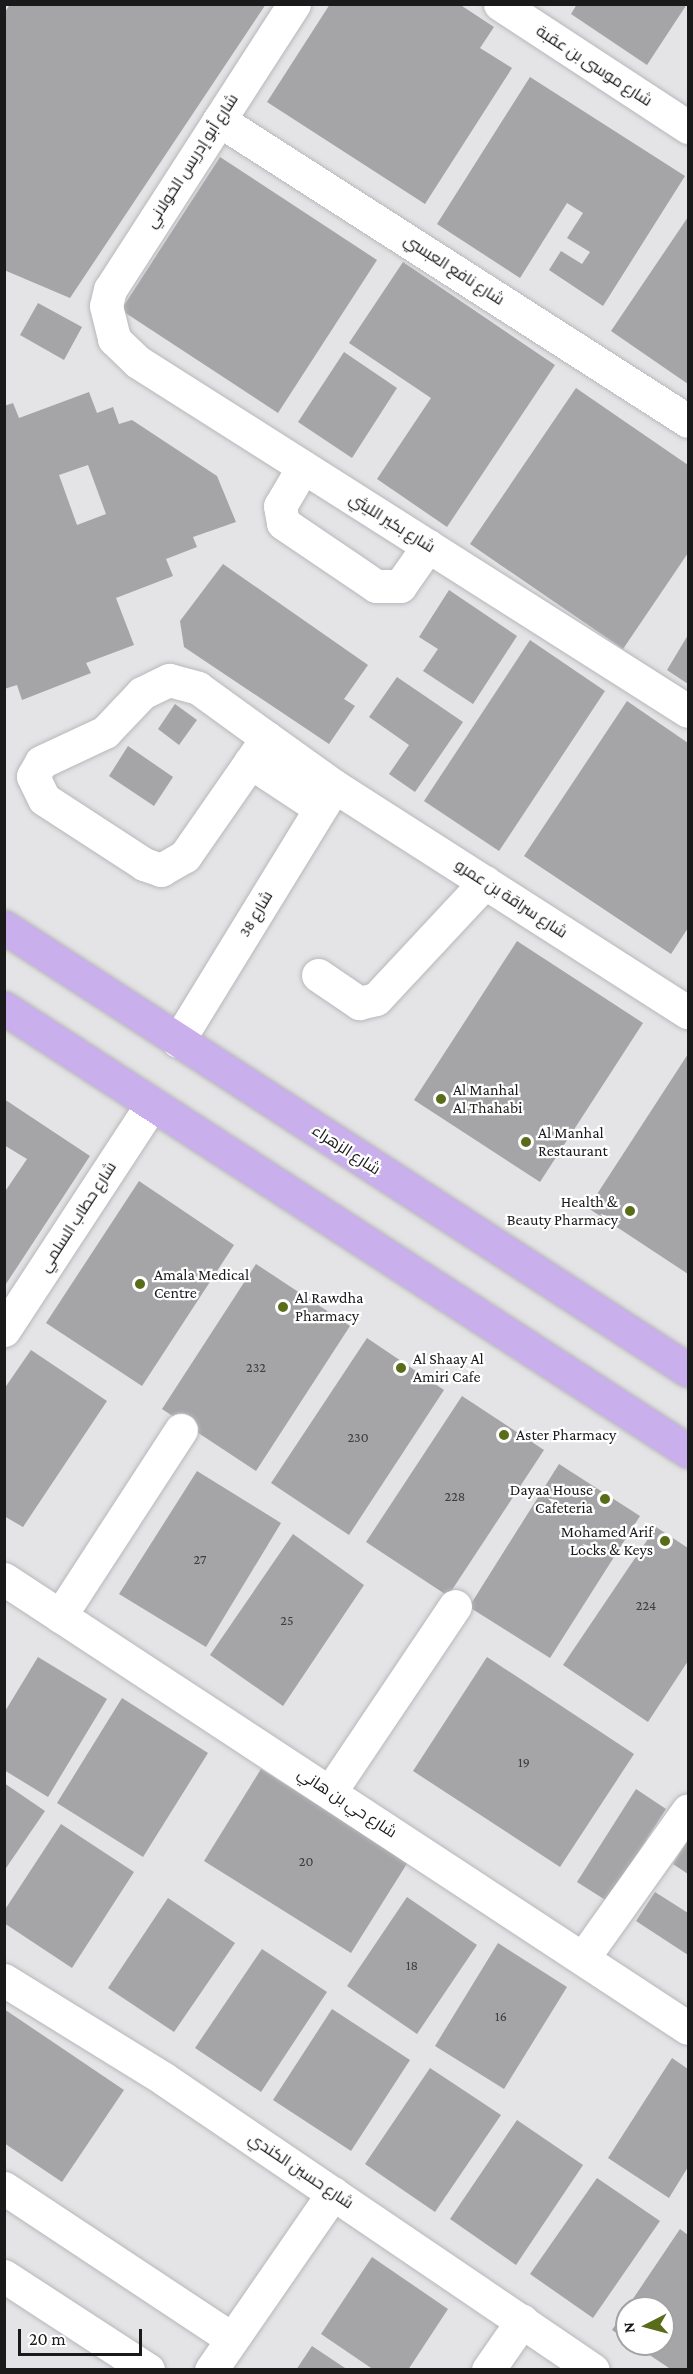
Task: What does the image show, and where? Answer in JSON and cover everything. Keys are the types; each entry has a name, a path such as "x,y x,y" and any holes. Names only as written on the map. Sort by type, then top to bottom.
{"main road":[{"path":"4,913 15,935"},
{"name":"شارع الزهراء","path":"15,935 688,1370"},
{"path":"4,1008 688,1451"}],"street":[{"name":"شارع أبو إدريس الخولاني","path":"108,322 110,290 294,4"},
{"name":"شارع موسى بن عقبة","path":"500,4 688,127"},
{"name":"شارع نافع العبسي","path":"219,120 688,421"},
{"name":"شارع بكير الليثي","path":"108,322 114,339 138,362 688,711"},
{"path":"303,466 280,506 283,523 376,586 400,586 428,546"},
{"name":"شارع سراقة بن عمرو","path":"259,750 179,864 161,870 144,864 44,799 33,776 41,762 105,732 142,693 169,680 198,688 259,750 327,797 485,882 688,1012"},
{"name":"شارع 38","path":"178,1041 327,797"},
{"path":"318,975 359,1003 376,999 485,882"},
{"name":"شارع حطاب السلمي","path":"4,1330 152,1104"},
{"path":"60,1616 181,1430"},
{"name":"شارع حي بن هاني","path":"6,1582 688,2028"},
{"path":"330,1792 455,1605"},
{"path":"583,1958 688,1810"},
{"name":"شارع حسين الكندي","path":"4,1980 164,2079 593,2370"},
{"path":"4,2188 232,2339"},
{"path":"211,2370 333,2193"},
{"path":"4,2276 148,2370"},
{"path":"488,2370 522,2321"}],"building":[{"path":"10,4 266,4 70,298 4,270 4,14"},
{"path":"330,4 459,4 494,27 480,48 512,68 425,204 267,102"},
{"path":"577,4 687,4 647,65 571,14"},
{"path":"530,77 685,176 603,306 549,270 561,251 582,264 590,252 567,238 583,213 567,203 520,278 437,224"},
{"path":"220,157 377,260 278,413 121,310"},
{"path":"688,217 688,384 611,331"},
{"path":"403,262 555,365 447,527 377,479 431,398 349,343"},
{"path":"38,303 82,327 64,360 20,335"},
{"path":"344,352 397,388 352,458 298,422"},
{"path":"576,388 688,465 688,553 623,649 470,544"},
{"path":"89,392 97,413 113,407 119,424 132,420 217,476 236,522 193,537 197,547 166,559 173,576 116,598 134,645 86,663 91,673 22,700 17,685 4,689 4,406 13,403 19,418","holes":["88,465 106,514 77,525 59,475"]},
{"path":"223,564 368,665 344,699 355,706 329,744 184,647 180,621"},
{"path":"449,590 517,636 473,704 423,671 438,649 419,637"},
{"path":"688,635 688,684 667,670"},
{"path":"530,640 605,691 499,851 424,801"},
{"path":"397,677 463,722 415,792 389,774 409,745 369,717"},
{"path":"627,701 688,743 688,928 671,954 524,856"},
{"path":"175,704 197,720 179,745 158,729"},
{"path":"128,746 173,777 154,806 109,776"},
{"path":"517,941 643,1023 540,1182 414,1100"},
{"path":"688,1054 688,1274 588,1208"},
{"path":"4,1099 90,1156 4,1287 4,1193 27,1159 4,1145"},
{"name":"Amala Medical Centre","path":"139,1181 234,1245 142,1386 46,1323"},
{"path":"256,1264 350,1326 256,1471 162,1409"},
{"path":"367,1338 444,1390 349,1535 271,1483"},
{"path":"31,1350 107,1401 23,1527 4,1516 4,1389"},
{"path":"462,1396 544,1450 448,1596 366,1542"},
{"path":"559,1464 640,1516 550,1658 469,1607"},
{"path":"197,1471 281,1523 206,1647 119,1594"},
{"path":"656,1527 688,1548 688,1661 648,1722 563,1665"},
{"path":"293,1534 364,1585 283,1706 210,1655"},
{"path":"38,1657 107,1699 48,1797 4,1770 4,1713"},
{"path":"487,1657 634,1754 560,1867 413,1771"},
{"path":"122,1698 208,1753 143,1857 57,1803"},
{"path":"261,1769 408,1862 351,1953 204,1861"},
{"path":"4,1783 45,1811 4,1871"},
{"path":"636,1789 666,1809 607,1901 577,1882"},
{"path":"61,1824 134,1872 72,1968 4,1923 4,1911"},
{"path":"688,1840 688,1874 673,1864"},
{"path":"655,1892 688,1913 688,1955 636,1921"},
{"path":"407,1897 477,1945 417,2034 347,1986"},
{"path":"168,1898 235,1943 174,2032 108,1988"},
{"path":"498,1943 567,1987 504,2089 435,2046"},
{"path":"262,1949 327,1992 261,2092 195,2048"},
{"path":"4,2009 124,2090 62,2182 4,2143"},
{"path":"332,2009 410,2060 351,2151 273,2100"},
{"path":"672,2058 688,2069 688,2167 669,2198 608,2158"},
{"path":"430,2068 501,2115 435,2212 365,2164"},
{"path":"517,2120 583,2165 516,2265 450,2219"},
{"path":"597,2178 660,2221 593,2318 530,2274"},
{"path":"680,2229 688,2235 688,2370 672,2370 651,2356 675,2356 675,2296 635,2296"},
{"path":"372,2257 448,2309 408,2370 374,2370 321,2334"},
{"path":"312,2346 348,2370 296,2370"}],"place":[{"name":"Al Manhal Al Thahabi","path":"441,1099"},
{"name":"Al Manhal Restaurant","path":"526,1142"},
{"name":"Health & Beauty Pharmacy","path":"630,1211"},
{"name":"Amala Medical Centre","path":"140,1284"},
{"name":"Al Rawdha Pharmacy","path":"283,1307"},
{"name":"Al Shaay Al Amiri Cafe","path":"401,1368"},
{"name":"Aster Pharmacy","path":"504,1435"},
{"name":"Dayaa House Cafeteria","path":"605,1499"},
{"name":"Mohamed Arif Locks & Keys","path":"665,1541"}]}
